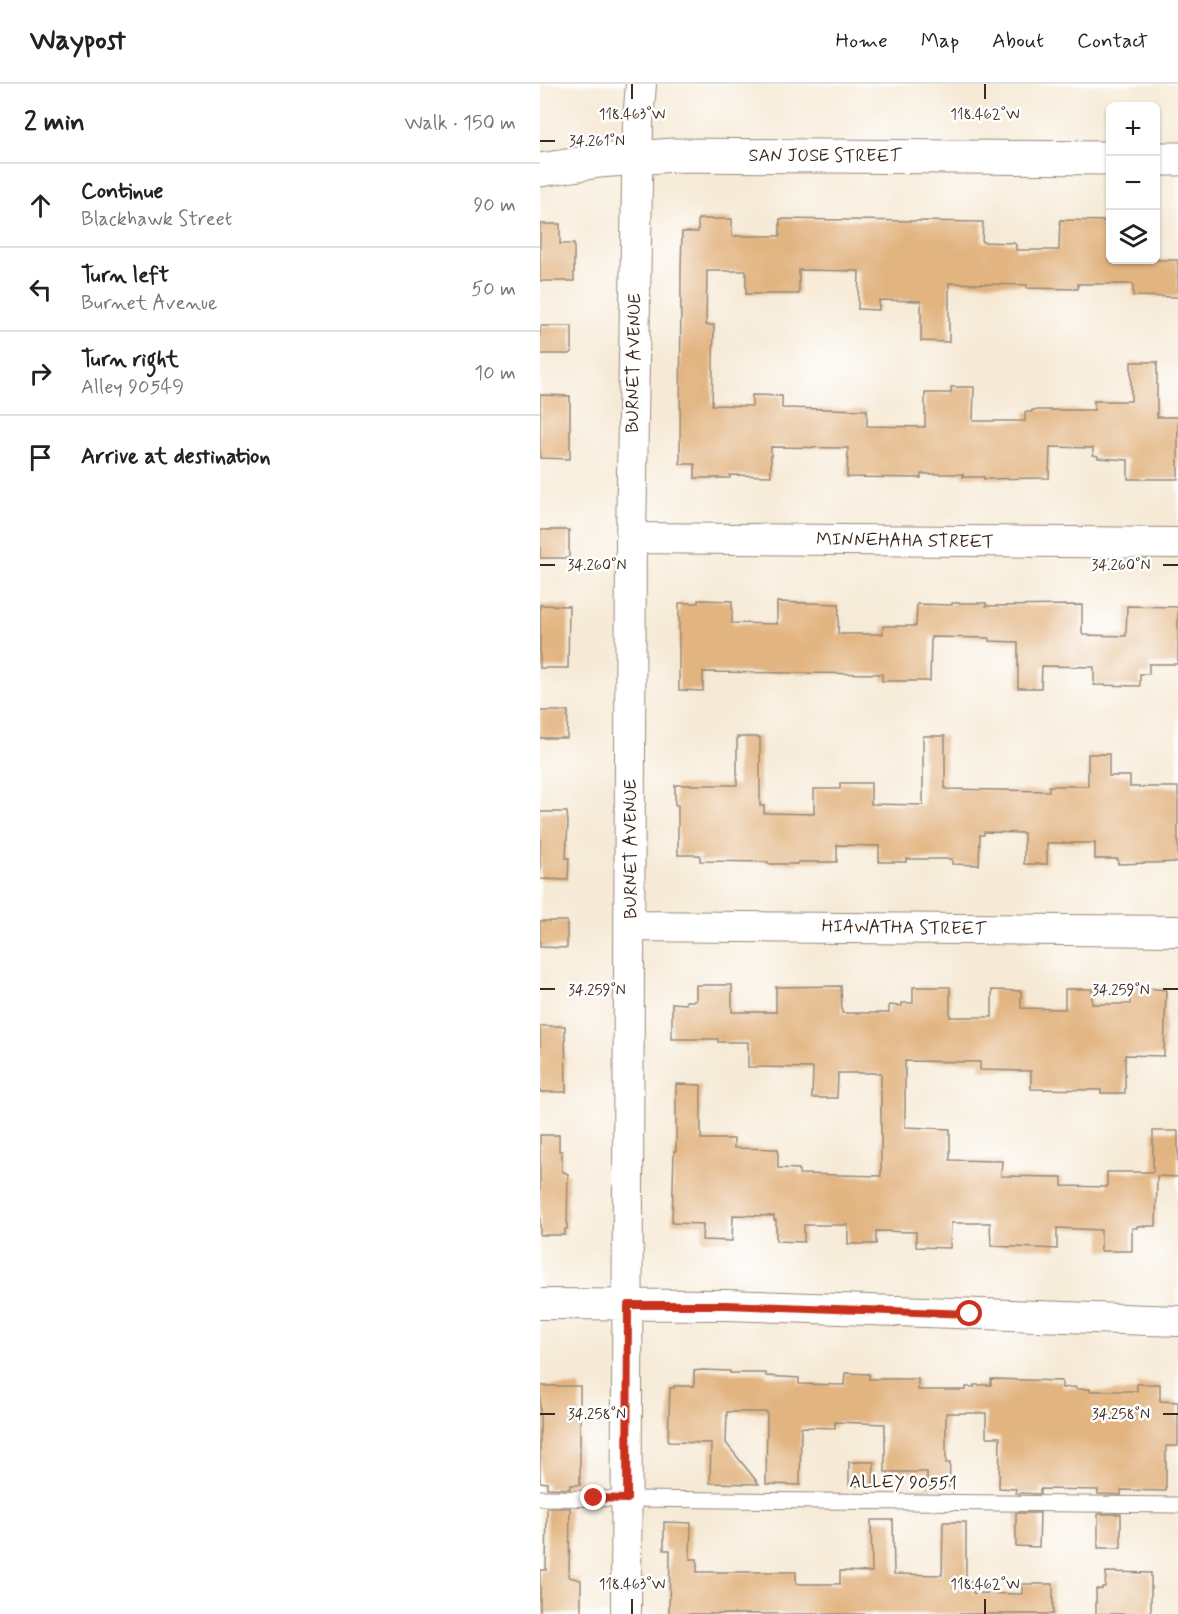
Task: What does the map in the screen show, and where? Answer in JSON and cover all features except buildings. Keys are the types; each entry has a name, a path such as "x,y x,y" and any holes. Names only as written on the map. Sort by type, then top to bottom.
{"street":[{"name":"BURNET AVENUE","path":"626,1614 631,926 631,538 641,84"},
{"name":"SAN JOSE STREET","path":"540,170 599,160 685,155 1106,159"},
{"path":"1160,159 1178,159"},
{"name":"MINNEHAHA STREET","path":"631,538 1178,543"},
{"name":"HIAWATHA STREET","path":"631,926 1178,931"},
{"path":"540,1304 726,1305 1178,1321"}],"lane":[{"name":"ALLEY 90551","path":"540,1498 1178,1505"}],"route":[{"path":"594,1498 627,1499 628,1305 726,1305 970,1314"}]}
